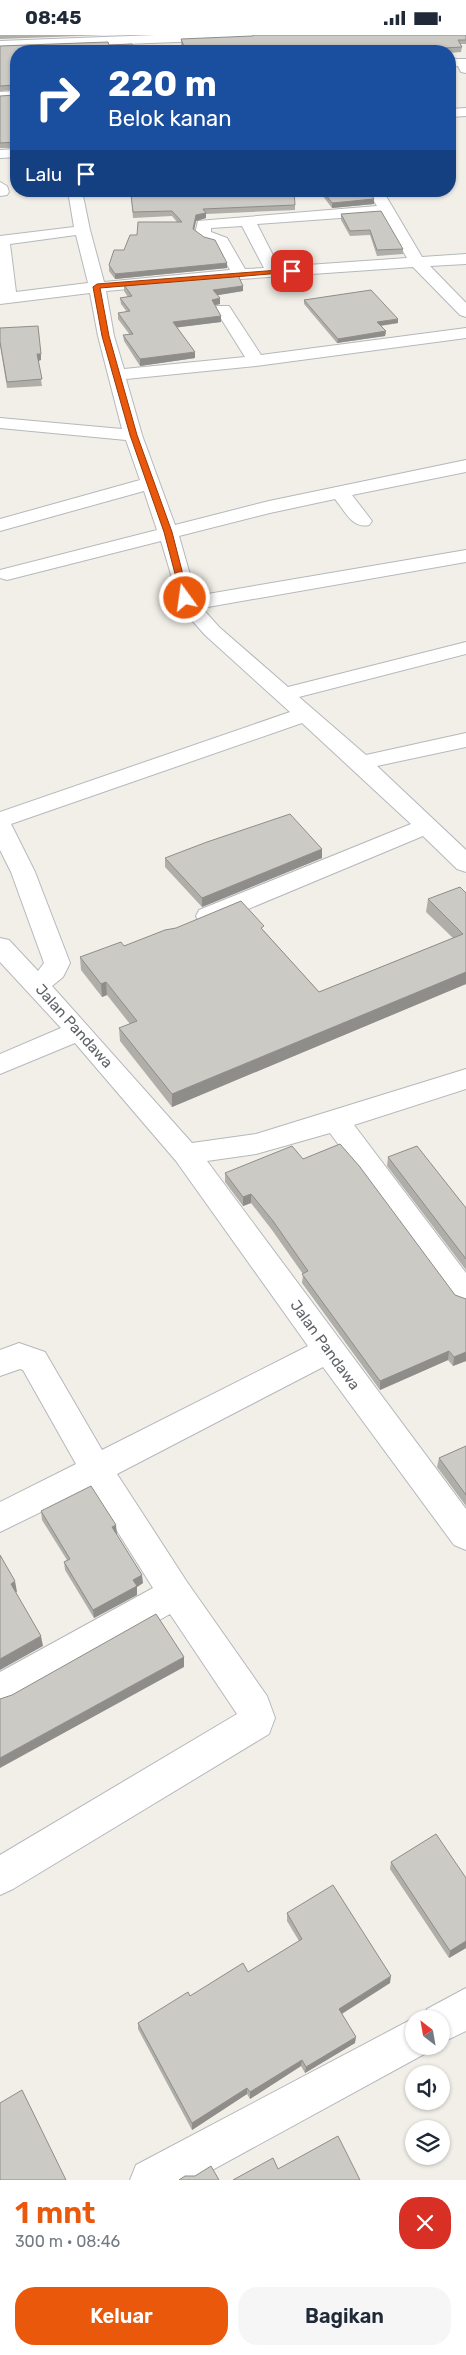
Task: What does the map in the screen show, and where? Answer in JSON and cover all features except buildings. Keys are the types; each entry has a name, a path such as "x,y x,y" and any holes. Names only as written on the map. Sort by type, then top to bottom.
{"street":[{"path":"0,45 256,38"},
{"path":"76,197 116,375 133,435 168,532 188,604 208,626 361,763 466,865"},
{"path":"379,197 418,263 466,312"},
{"path":"240,274 222,241 205,237 202,226 208,223 388,210"},
{"path":"247,220 274,272"},
{"path":"82,230 1,241 5,298 97,287 240,274 466,259"},
{"path":"222,309 256,361"},
{"path":"116,375 256,361 459,335 466,350"},
{"path":"0,423 133,435"},
{"path":"7,574 168,532 340,492 466,466"},
{"path":"0,525 150,483"},
{"path":"340,492 362,521"},
{"path":"188,604 466,556"},
{"path":"284,694 466,648"},
{"path":"0,820 306,713"},
{"path":"361,763 466,740"},
{"path":"0,826 24,872 57,963 54,971 37,984"},
{"path":"185,926 426,826"},
{"name":"Jalan Pandawa","path":"5,959 37,984 186,1154 466,1535"},
{"path":"0,1065 79,1031"},
{"path":"186,1154 256,1144 336,1121 466,1079"},
{"path":"336,1121 466,1295"},
{"path":"0,1518 328,1349"},
{"path":"0,1363 19,1356 34,1361 95,1468 175,1593 254,1708 257,1718 256,1722 0,1876"},
{"path":"0,1691 175,1593"},
{"path":"450,2018 466,2008"},
{"path":"151,2180 405,2043"}],"route":[{"path":"185,598 168,532 133,435 116,375 106,336 97,287 292,271"}]}
